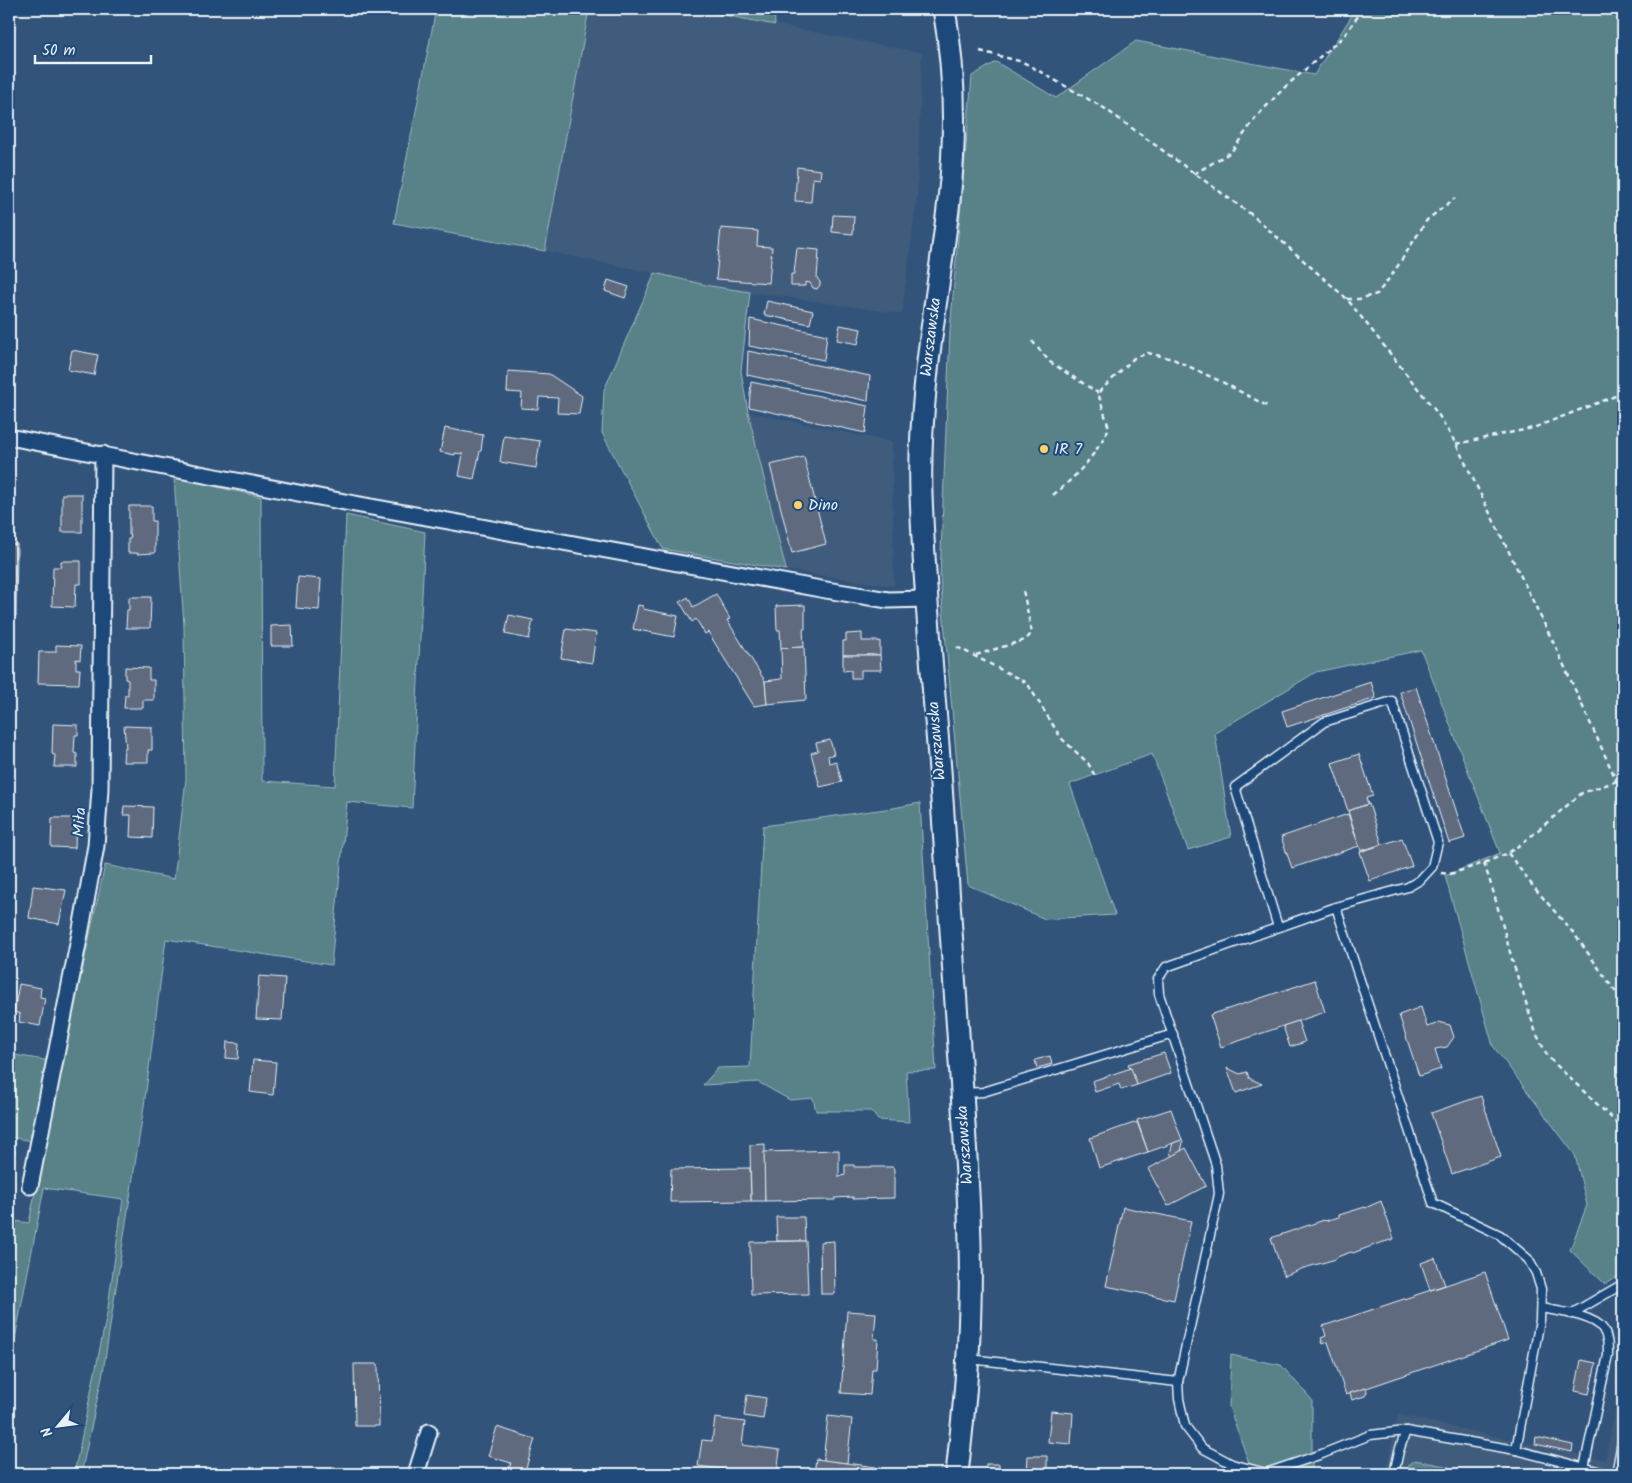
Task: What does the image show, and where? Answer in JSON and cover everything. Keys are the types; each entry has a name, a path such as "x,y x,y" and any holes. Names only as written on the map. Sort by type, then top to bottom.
{"main road":[{"name":"Warszawska","path":"944,9 951,67 953,152 949,198 929,341 921,436 921,494 970,1218 968,1359 957,1474"}],"street":[{"path":"9,437 355,504 826,590 888,600 927,600"},
{"name":"Miła","path":"30,1186 96,846 100,789 103,454"},
{"path":"416,1474 429,1432"}],"lane":[{"path":"1278,927 1235,787 1324,722 1392,701 1438,842 1432,867 1420,880 1408,887 1336,907 1166,967 1158,979 1159,994 1216,1165 1219,1194 1178,1382 1179,1399 1185,1426 1202,1448 1232,1464 1266,1473 1370,1435 1406,1431 1516,1450 1609,1474"},
{"path":"1336,907 1434,1203 1500,1235 1528,1259 1542,1289 1540,1320 1516,1450"},
{"path":"962,1093 983,1092 1173,1034"},
{"path":"1571,1314 1623,1284"},
{"path":"1541,1308 1592,1320 1602,1327 1607,1340 1608,1355 1584,1468"},
{"path":"968,1359 1178,1382"},
{"path":"1394,1474 1406,1431"},
{"path":"1616,1474 1623,1437"}],"path":[{"path":"1194,174 1231,152 1258,114 1285,87 1344,36 1363,9"},
{"path":"980,51 1023,62 1104,108 1252,216 1347,299 1438,414 1456,444 1557,650 1618,780 1623,795"},
{"path":"1347,299 1359,299 1377,294 1392,275 1427,220 1455,198"},
{"path":"1032,341 1050,362 1098,393 1109,428 1100,446 1073,479 1052,495"},
{"path":"1098,393 1134,358 1148,353 1173,359 1269,407"},
{"path":"1456,444 1533,428 1623,393"},
{"path":"974,656 1025,640 1032,633 1023,590"},
{"path":"956,647 1027,684 1061,738 1088,763 1096,778"},
{"path":"1432,867 1438,873 1450,874 1508,853 1524,842 1582,793 1618,780"},
{"path":"1508,853 1532,885 1575,935 1623,1002"},
{"path":"1484,863 1513,963 1536,1033 1548,1057 1623,1129"}],"shaded area":[{"path":"589,9 693,9 922,53 917,198 902,314 711,286 545,251"},
{"path":"748,412 892,442 894,586 786,570"},
{"path":"1623,1371 1623,1474 1385,1474 1398,1415 1605,1460"}],"green space":[{"path":"436,9 589,9 545,251 394,223"},
{"path":"693,9 774,9 775,25"},
{"path":"1356,9 1623,9 1623,1273 1605,1284 1570,1250 1587,1205 1575,1155 1493,1046 1445,876 1500,853 1421,650 1316,672 1215,733 1231,837 1188,850 1152,754 1070,784 1115,915 1045,919 968,885 940,577 950,331 972,76 996,62 1056,98 1136,41 1314,75"},
{"path":"655,273 710,286 750,292 741,371 748,412 786,570 663,549 602,433 604,390"},
{"path":"174,477 261,497 262,781 335,786 346,515 425,532 412,808 347,802 331,965 166,939 144,1106 103,1372 81,1474 74,1474 107,1314 123,1199 44,1188 9,1370 9,1220 29,1223 45,1143 9,1137 9,1054 62,1063 105,865 174,879 186,779 184,626"},
{"path":"920,803 936,1070 906,1071 909,1122 878,1120 871,1111 816,1111 813,1098 790,1100 758,1082 703,1085 718,1068 750,1067 763,826"},
{"path":"1231,1355 1281,1365 1312,1400 1312,1474 1253,1474 1229,1407"},
{"path":"1415,1460 1449,1467 1456,1474 1408,1474 1409,1464"}],"building":[{"path":"797,167 821,170 820,179 813,178 811,202 795,201"},
{"path":"833,215 854,216 853,234 832,232"},
{"path":"721,228 758,231 757,246 772,247 769,283 716,279"},
{"path":"797,248 819,250 817,278 820,285 817,289 813,288 810,283 805,282 805,286 791,286 791,274 794,274"},
{"path":"608,280 629,287 625,298 605,291"},
{"path":"767,301 813,311 810,324 764,315"},
{"path":"750,319 827,335 824,360 749,346"},
{"path":"840,325 861,329 858,344 837,340"},
{"path":"72,350 98,355 94,375 68,370"},
{"path":"748,351 870,376 868,401 747,375"},
{"path":"508,371 549,374 582,396 579,414 557,413 558,398 539,397 538,409 521,408 522,393 507,392"},
{"path":"751,382 868,406 865,433 749,407"},
{"path":"445,428 483,435 474,479 459,476 463,454 455,453 455,455 440,452"},
{"path":"504,436 540,441 536,468 500,462"},
{"name":"Dino","path":"804,457 826,544 792,553 770,465"},
{"path":"62,494 82,494 82,532 62,532"},
{"path":"129,506 152,506 152,521 155,521 155,553 128,553 128,539 130,539 131,535 129,535"},
{"path":"9,544 17,544 16,616 9,616"},
{"path":"61,561 81,561 81,584 76,584 75,607 52,606 53,567 61,567"},
{"path":"298,577 321,579 319,610 296,608"},
{"path":"716,594 730,619 727,620 765,681 767,704 754,706 708,632 705,634 696,619 692,622 680,602 688,597 693,607"},
{"path":"129,597 151,597 150,628 126,628"},
{"path":"638,605 643,606 643,609 678,616 674,637 633,629"},
{"path":"805,605 804,647 781,648 780,630 777,630 776,606"},
{"path":"509,615 533,620 529,639 505,634"},
{"path":"292,625 293,646 271,646 271,626"},
{"path":"566,629 596,633 592,663 561,658"},
{"path":"862,633 862,641 880,641 880,655 843,655 843,641 846,641 846,634"},
{"path":"56,645 81,646 80,660 76,659 76,669 80,669 79,684 38,683 39,652 56,652"},
{"path":"804,647 806,700 767,704 765,681 782,679 781,648"},
{"path":"843,655 880,655 881,670 861,670 861,678 851,678 851,670 843,671"},
{"path":"125,667 149,668 149,680 154,680 154,700 143,700 143,708 124,708 125,695 128,695 128,680 125,679"},
{"path":"1371,682 1376,698 1287,727 1282,711"},
{"path":"1416,687 1465,838 1449,843 1400,692"},
{"path":"53,724 78,725 78,735 75,735 74,753 77,754 77,767 54,767 55,755 52,754"},
{"path":"124,726 152,727 152,750 148,750 148,762 123,762 124,748 126,748"},
{"path":"830,740 834,754 828,756 829,763 836,761 842,782 820,787 811,753 818,751 816,743"},
{"path":"1359,754 1373,796 1366,798 1368,804 1348,811 1332,763"},
{"path":"1369,804 1382,844 1361,851 1348,811"},
{"path":"124,806 153,807 152,838 130,837 131,815 123,815"},
{"path":"1348,814 1359,846 1292,868 1281,837"},
{"path":"52,818 76,818 75,848 51,847"},
{"path":"1402,838 1412,866 1370,881 1360,852"},
{"path":"33,886 66,890 59,924 29,918"},
{"path":"259,976 285,978 282,1020 256,1019"},
{"path":"1315,980 1325,1012 1221,1047 1210,1015"},
{"path":"19,984 41,988 40,997 45,998 40,1026 19,1022 20,1014 14,1012"},
{"path":"1421,1007 1427,1027 1438,1022 1450,1025 1454,1037 1447,1047 1435,1049 1441,1069 1419,1076 1399,1015"},
{"path":"1298,1021 1305,1042 1290,1047 1283,1026"},
{"path":"227,1042 239,1043 238,1059 226,1058"},
{"path":"1164,1053 1171,1073 1137,1085 1128,1064"},
{"path":"1050,1056 1052,1064 1037,1068 1035,1060"},
{"path":"253,1060 276,1062 273,1095 250,1092"},
{"path":"1131,1068 1137,1085 1121,1090 1119,1084 1095,1092 1092,1081"},
{"path":"1227,1068 1240,1074 1247,1072 1249,1078 1262,1084 1236,1093"},
{"path":"1481,1096 1501,1157 1452,1174 1431,1113"},
{"path":"1171,1109 1182,1140 1148,1152 1137,1120"},
{"path":"1137,1122 1148,1152 1099,1168 1090,1138"},
{"path":"1182,1140 1181,1151 1172,1156 1170,1153 1173,1143"},
{"path":"765,1144 765,1201 751,1201 750,1145"},
{"path":"1186,1148 1206,1186 1168,1206 1148,1169"},
{"path":"9,1150 15,1151 9,1176"},
{"path":"839,1150 839,1177 845,1175 845,1165 854,1165 854,1167 893,1167 894,1198 853,1199 853,1197 835,1198 835,1200 765,1201 764,1152"},
{"path":"750,1168 751,1201 670,1202 671,1169"},
{"path":"1381,1201 1394,1239 1284,1276 1271,1238 1324,1220 1339,1217 1339,1215 1365,1208"},
{"path":"1123,1207 1191,1221 1174,1300 1106,1286"},
{"path":"776,1217 804,1217 805,1241 777,1241"},
{"path":"806,1241 808,1294 751,1295 750,1242"},
{"path":"834,1241 835,1294 821,1294 820,1242"},
{"path":"1435,1258 1445,1285 1430,1290 1421,1263"},
{"path":"1485,1272 1508,1340 1346,1395 1328,1342 1323,1344 1321,1338 1326,1336 1323,1326"},
{"path":"847,1311 876,1313 874,1339 878,1339 876,1369 872,1369 870,1395 841,1393"},
{"path":"1581,1360 1596,1363 1589,1394 1575,1391"},
{"path":"354,1364 378,1364 379,1426 355,1426"},
{"path":"1366,1388 1365,1396 1352,1400 1350,1393"},
{"path":"747,1395 766,1398 763,1419 744,1416"},
{"path":"1051,1411 1073,1413 1071,1444 1048,1442"},
{"path":"828,1416 852,1419 847,1463 823,1461"},
{"path":"715,1418 745,1422 742,1445 780,1450 777,1474 760,1474 698,1466 702,1440 712,1441"},
{"path":"497,1427 535,1439 524,1474 507,1474 511,1463 488,1456"},
{"path":"1536,1437 1573,1445 1572,1452 1535,1444"},
{"path":"1028,1456 1047,1456 1047,1474 1027,1474"},
{"path":"816,1459 876,1467 875,1474 814,1474"},
{"path":"986,1464 999,1464 999,1474 986,1474"}],"place":[{"name":"IR 7","path":"1044,449"},
{"name":"Dino","path":"798,505"}]}
